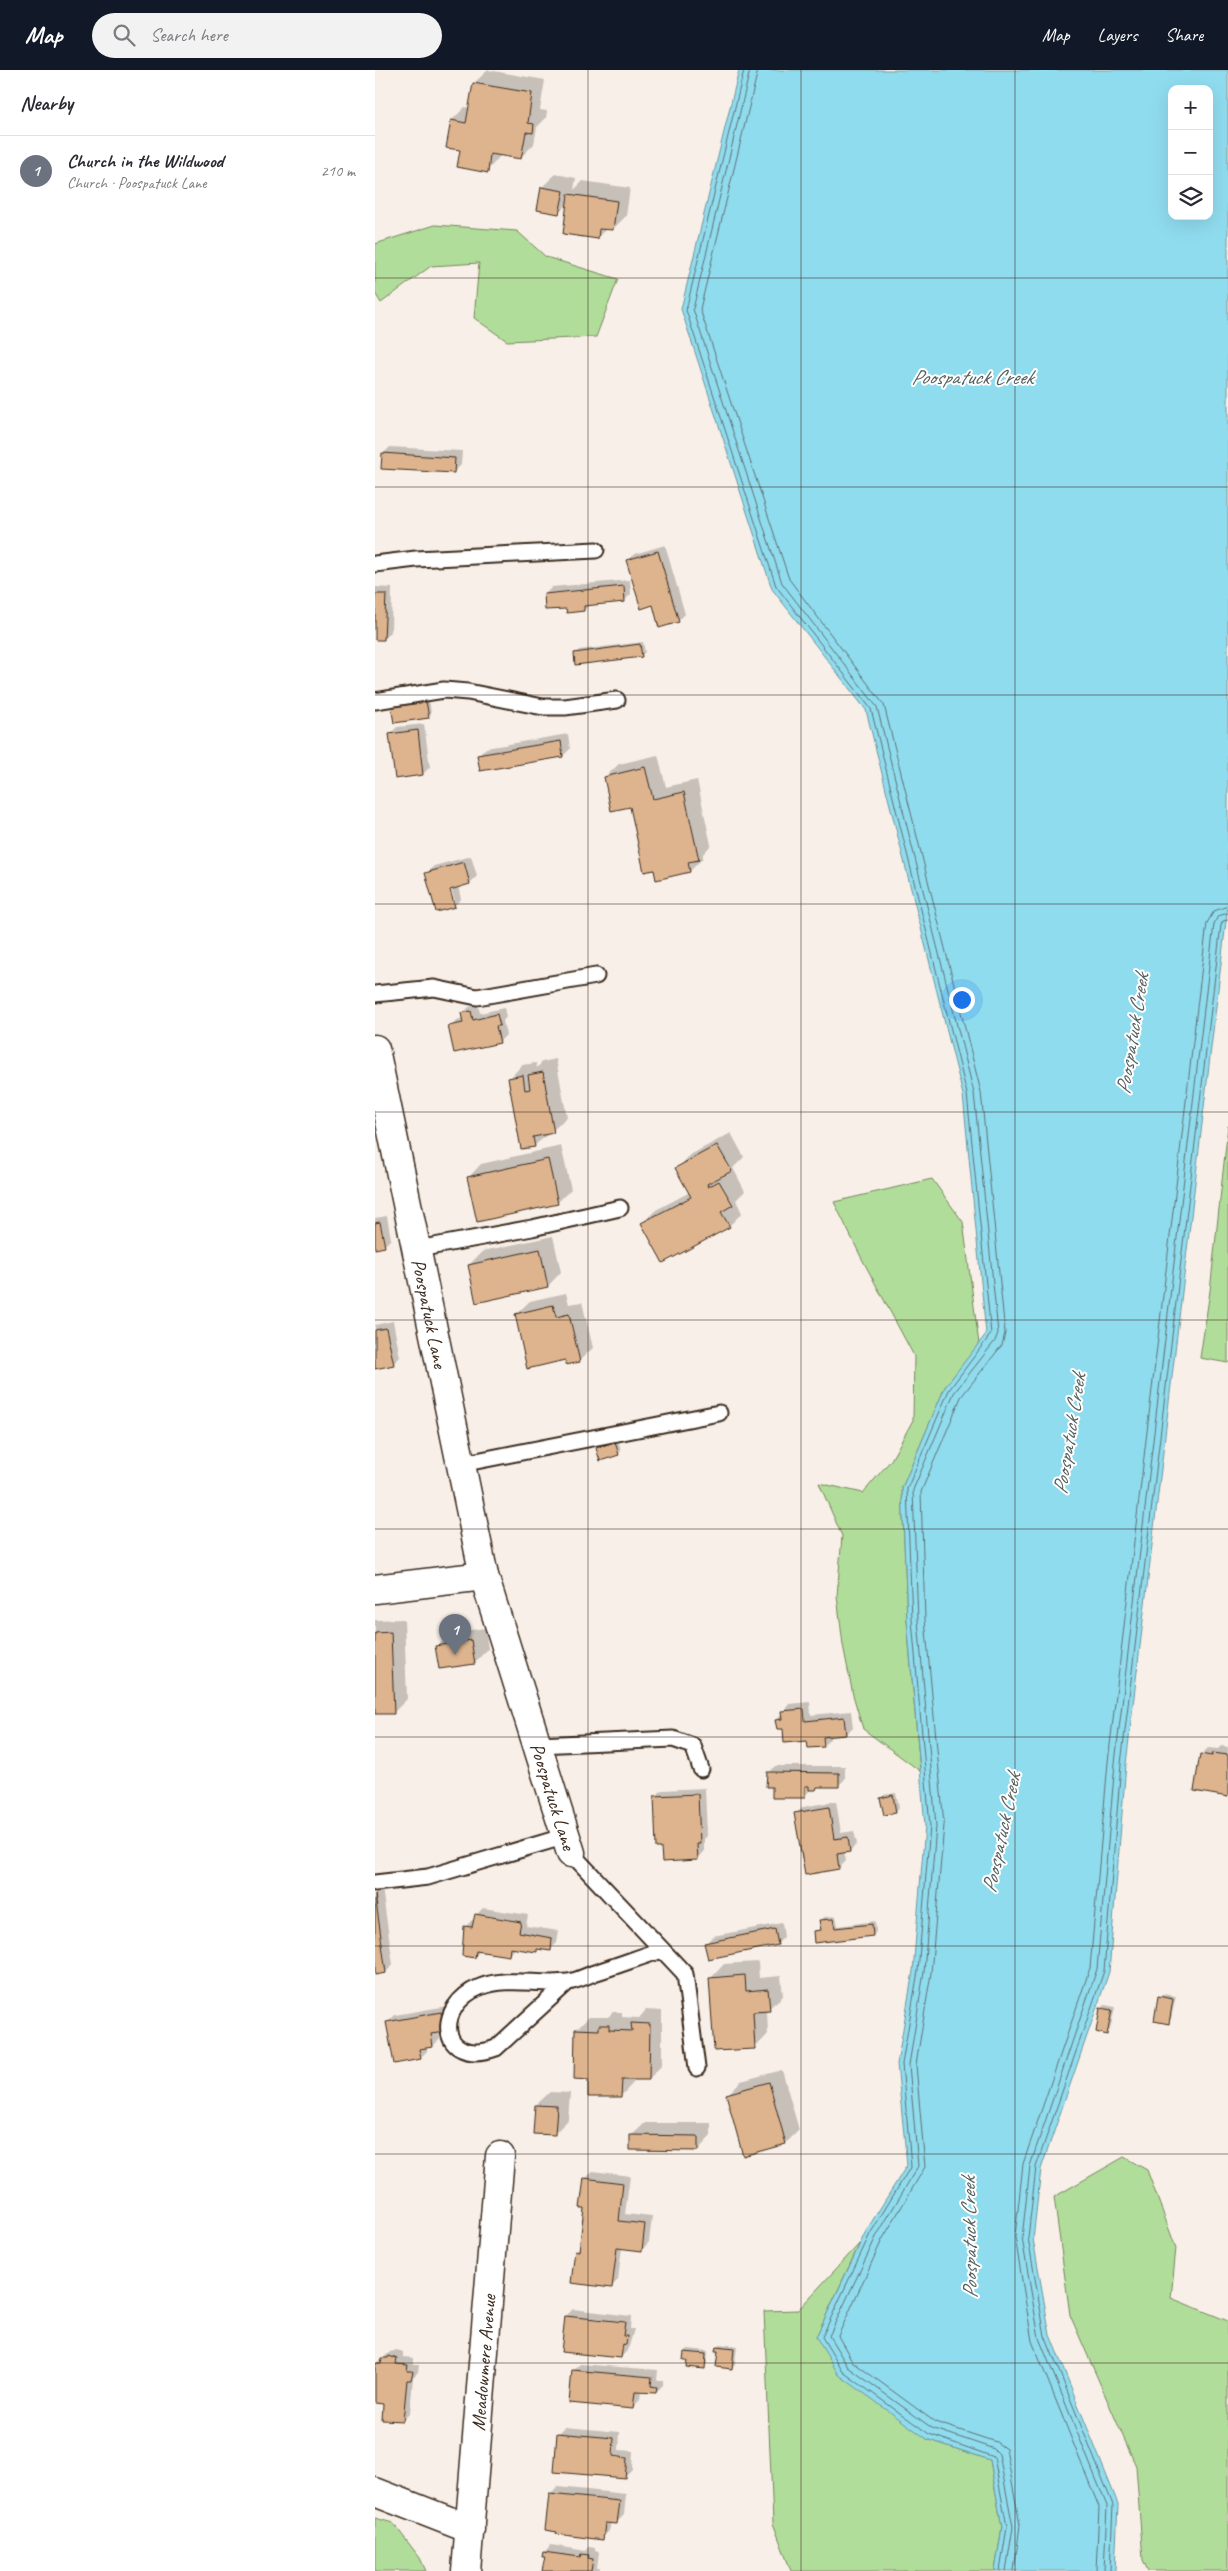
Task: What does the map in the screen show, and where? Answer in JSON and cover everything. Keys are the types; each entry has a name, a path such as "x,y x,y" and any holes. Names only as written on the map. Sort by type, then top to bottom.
{"street":[{"name":"Poospatuck Lane","path":"375,1050 485,1576 569,1845"},
{"path":"375,1589 485,1576"},
{"name":"Meadowmere Avenue","path":"466,2571 499,2156"},
{"path":"375,2492 469,2529"}],"lane":[{"path":"375,564 416,558 596,550"},
{"path":"375,701 444,690 468,692 543,707 565,707 617,700"},
{"path":"375,994 434,988 477,997 596,976"},
{"path":"418,1249 532,1228 621,1208"},
{"path":"461,1464 719,1413"},
{"path":"537,1745 673,1739 693,1746 701,1769"},
{"path":"375,1883 428,1877 569,1845"},
{"name":"Poospatuck Lane","path":"569,1845 685,1974 697,2068"},
{"path":"568,1982 496,2048 484,2052 468,2052 455,2046 448,2036 449,2020 453,2009 460,2000 480,1987 518,1981 568,1982 662,1950"}],"green space":[{"path":"435,225 517,231 546,257 618,279 596,337 507,341 474,318 479,263 431,266 381,303 375,293 375,244"},
{"path":"1228,1126 1228,1363 1200,1358 1210,1291"},
{"path":"932,1179 963,1222 979,1344 945,1387 902,1488 907,1620 920,1771 863,1729 853,1695 843,1645 837,1596 842,1536 819,1483 863,1493 891,1460 913,1420 914,1356 834,1202"},
{"path":"1124,2157 1147,2170 1176,2248 1171,2298 1228,2321 1228,2571 1148,2571 1143,2560 1136,2466 1070,2315 1054,2197"},
{"path":"860,2243 816,2337 927,2439 990,2460 1002,2527 995,2571 791,2571 773,2523 764,2311 798,2310"},
{"path":"375,2518 393,2523 420,2558 426,2571 375,2571"}],"water":[{"name":"Poospatuck Creek","path":"739,70 1228,70 1228,905 1126,1764 1109,1972 1041,2169 1033,2239 1050,2335 1118,2504 1115,2571 995,2571 1002,2527 990,2460 927,2439 839,2375 816,2337 866,2231 907,2165 897,2064 913,1971 925,1826 907,1620 902,1488 945,1387 986,1334 963,1095 866,710 772,589 681,309"}],"building":[{"path":"473,83 532,93 528,123 534,124 533,133 526,132 521,159 490,154 488,173 457,167 460,150 446,148 451,120 466,123"},
{"path":"541,187 564,191 559,214 537,210"},
{"path":"568,194 617,201 613,230 599,229 598,239 563,234"},
{"path":"382,453 455,458 454,473 381,469"},
{"path":"658,551 679,622 659,628 653,605 641,609 626,560"},
{"path":"624,586 625,602 584,606 584,611 567,613 566,609 545,610 544,594"},
{"path":"375,594 386,594 384,640 375,640"},
{"path":"640,644 642,657 575,665 574,653"},
{"path":"426,701 429,718 394,723 391,706"},
{"path":"418,730 423,775 395,779 389,734"},
{"path":"561,741 563,757 480,771 477,755"},
{"path":"645,767 653,799 684,792 699,860 688,862 690,872 656,880 654,870 644,872 630,807 611,811 604,777"},
{"path":"464,862 470,884 450,890 455,907 436,912 425,873"},
{"path":"471,1011 473,1020 497,1014 500,1026 496,1026 500,1043 454,1053 448,1026 463,1023 461,1013"},
{"path":"543,1072 554,1133 533,1137 535,1147 521,1149 508,1078 523,1075 525,1090 530,1089 528,1075"},
{"path":"717,1145 732,1171 707,1184 708,1187 719,1181 733,1205 721,1212 730,1227 663,1263 641,1223 691,1197 675,1168"},
{"path":"548,1159 558,1204 477,1222 467,1177"},
{"path":"380,1222 385,1247 375,1249 375,1223"},
{"path":"540,1249 548,1287 476,1303 468,1265"},
{"path":"553,1305 556,1317 569,1314 580,1362 566,1365 565,1360 527,1369 515,1314"},
{"path":"386,1328 394,1365 375,1369 375,1330"},
{"path":"615,1442 619,1455 600,1461 596,1448"},
{"path":"391,1632 394,1714 375,1714 375,1633"},
{"path":"471,1640 475,1664 439,1669 435,1646"},
{"path":"804,1709 805,1721 844,1717 846,1735 823,1737 824,1747 808,1748 807,1741 784,1743 783,1729 777,1729 775,1720 782,1719 781,1711"},
{"path":"1213,1753 1228,1755 1228,1797 1194,1791 1200,1754 1212,1756"},
{"path":"767,1772 839,1773 839,1787 817,1787 816,1790 809,1790 809,1786 805,1786 805,1798 772,1798 772,1787 766,1787"},
{"path":"698,1794 700,1844 697,1844 698,1860 662,1862 661,1848 656,1848 654,1796"},
{"path":"893,1795 896,1813 884,1815 880,1798"},
{"path":"829,1807 834,1839 848,1837 850,1852 837,1854 839,1869 805,1875 794,1813"},
{"path":"375,1894 386,1973 375,1975"},
{"path":"475,1914 521,1922 519,1932 552,1938 551,1951 537,1949 537,1952 510,1948 509,1956 476,1951 475,1958 462,1956 464,1926 472,1927"},
{"path":"833,1919 835,1928 872,1924 873,1936 814,1943 813,1931 821,1930 819,1920"},
{"path":"775,1929 778,1945 708,1959 704,1943"},
{"path":"745,1975 746,1991 768,1989 770,2011 753,2012 755,2049 714,2051 709,1978"},
{"path":"1158,1996 1173,1999 1169,2024 1154,2021"},
{"path":"1100,2008 1112,2010 1107,2035 1096,2032"},
{"path":"441,2012 444,2032 431,2034 433,2047 419,2049 421,2059 394,2064 386,2022"},
{"path":"631,2023 650,2024 649,2080 622,2080 621,2097 588,2097 588,2080 574,2079 575,2029 599,2030 599,2025 609,2025 609,2030 632,2031"},
{"path":"769,2082 786,2144 743,2156 726,2094"},
{"path":"535,2105 557,2106 555,2135 533,2134"},
{"path":"630,2135 698,2136 698,2151 630,2150"},
{"path":"584,2178 623,2183 619,2221 645,2224 642,2251 617,2248 612,2288 571,2283 575,2250 579,2251 584,2208 580,2208"},
{"path":"565,2316 625,2322 623,2336 627,2336 626,2345 623,2344 621,2358 561,2352"},
{"path":"716,2347 734,2349 732,2369 716,2367 718,2351 715,2351"},
{"path":"684,2352 706,2354 705,2369 686,2367 687,2360 683,2360"},
{"path":"389,2356 397,2359 396,2364 408,2365 407,2371 413,2371 411,2380 407,2380 403,2421 382,2420 383,2404 375,2403 375,2366 377,2363 381,2363 382,2358 388,2358"},
{"path":"572,2370 652,2377 651,2386 657,2387 656,2393 635,2392 633,2409 569,2403"},
{"path":"557,2433 614,2438 613,2456 627,2458 625,2478 554,2472"},
{"path":"549,2494 620,2501 617,2524 605,2523 603,2540 556,2534 557,2532 545,2530"},
{"path":"543,2552 580,2557 581,2554 589,2555 588,2558 593,2559 591,2571 542,2571 545,2557 542,2557"}],"place":[{"name":"Church in the Wildwood","path":"455,1655"}]}
